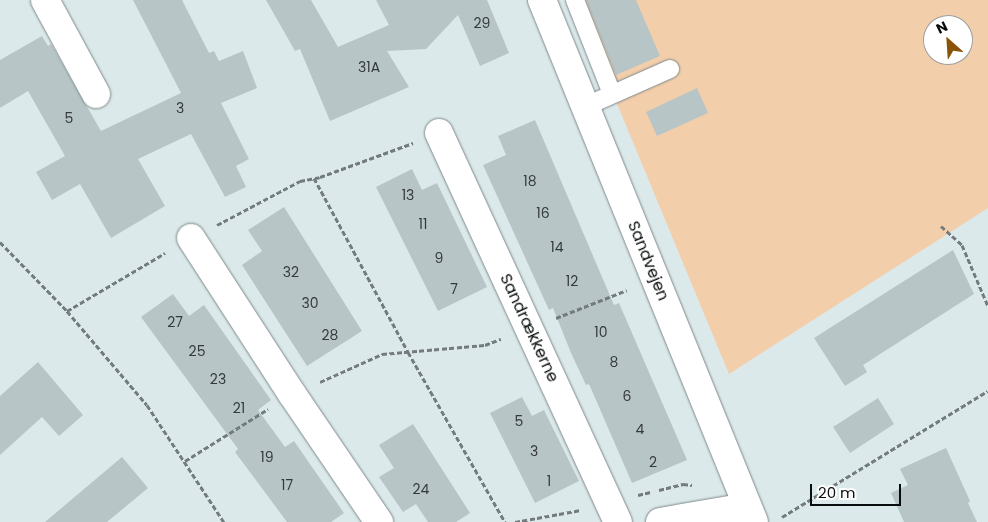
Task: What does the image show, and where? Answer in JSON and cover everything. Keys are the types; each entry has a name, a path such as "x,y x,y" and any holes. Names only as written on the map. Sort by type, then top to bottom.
{"street":[{"path":"45,0 96,94"},
{"name":"Sandvejen","path":"542,0 750,515"},
{"name":"Sandrækkerne","path":"439,133 618,522"},
{"path":"191,238 292,394 379,522"},
{"path":"660,522 750,515"}],"lane":[{"path":"575,0 612,94"},
{"path":"584,107 670,69"}],"path":[{"path":"67,311 191,238 300,181 314,178 439,133"},
{"path":"314,178 408,352 505,522"},
{"path":"941,226 962,245 988,306"},
{"path":"0,242 67,311 147,405 224,522"},
{"path":"185,461 292,394 382,354 485,345 656,279"},
{"path":"780,518 988,391"}],"shaded area":[{"path":"574,0 988,0 988,208 729,374"}],"building":[{"path":"133,0 182,0 209,53 214,51 219,61 243,51 257,88 221,103 249,159 236,166 246,187 225,197 191,134 138,159 165,206 111,238 80,184 52,200 36,172 65,156 28,91 0,108 0,60 42,36 48,46 51,44 101,131 181,93"},
{"path":"266,0 311,0 338,47 389,25 376,0 487,0 509,53 480,66 458,15 426,49 387,51 409,87 330,121 300,49 295,51"},
{"path":"586,0 636,0 660,56 616,75"},
{"path":"697,88 708,113 657,136 646,112"},
{"path":"535,120 614,305 619,303 687,460 632,483 589,384 586,385 553,308 549,310 483,165 506,155 498,136"},
{"path":"412,169 422,190 437,183 487,287 438,311 376,187"},
{"path":"284,207 362,331 307,366 242,265 262,251 248,230"},
{"path":"953,250 974,294 863,365 867,372 845,386 814,338"},
{"path":"173,294 189,316 204,305 271,400 258,410 285,447 294,441 344,513 331,522 287,522 235,452 238,449 141,317"},
{"path":"38,362 83,415 59,436 42,417 0,455 0,396"},
{"path":"522,397 532,416 544,410 579,481 535,503 490,413"},
{"path":"878,398 894,424 850,453 833,427"},
{"path":"413,424 470,513 456,522 428,522 416,504 403,512 379,477 394,468 379,445"},
{"path":"946,448 970,501 968,503 977,522 904,522 891,493 908,485 900,469"},
{"path":"122,457 148,488 107,522 45,522"}]}
